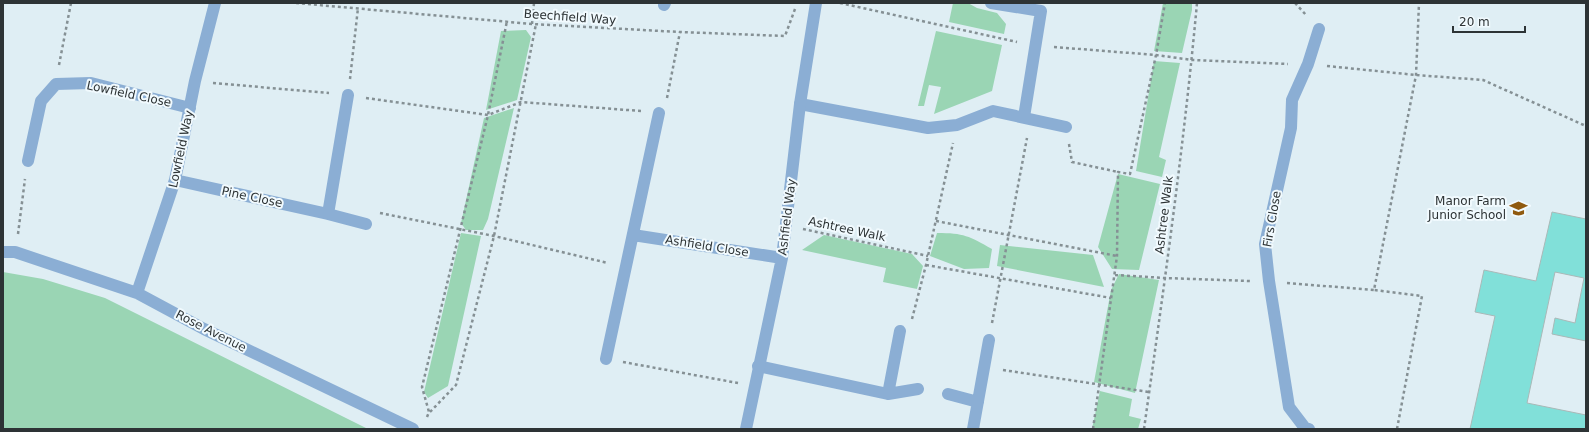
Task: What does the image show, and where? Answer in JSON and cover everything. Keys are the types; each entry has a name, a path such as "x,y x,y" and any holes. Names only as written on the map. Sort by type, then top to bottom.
{"street":[{"name":"Lowfield Way","path":"137,293 176,180 194,81 215,3"},
{"name":"Ashfield Way","path":"746,429 758,366 782,258 800,104 816,3"},
{"path":"991,3 1041,11 1035,46 1027,118"},
{"name":"Firs Close","path":"1309,429 1305,428 1289,407 1269,281 1265,244 1291,128 1292,100 1308,64 1319,29"},
{"name":"Lowfield Close","path":"56,84 91,83 190,108"},
{"path":"28,161 41,101 56,84"},
{"path":"328,214 348,95"},
{"path":"800,104 928,128 957,125 993,111 1066,127"},
{"path":"606,360 659,113"},
{"name":"Pine Close","path":"176,180 366,224"},
{"name":"Ashfield Close","path":"633,235 782,258"},
{"name":"Rose Avenue","path":"9,252 137,293 204,329 413,429"},
{"path":"888,394 900,331"},
{"path":"973,429 989,340"},
{"path":"758,366 888,394 918,389"},
{"path":"948,394 978,402"}],"path":[{"path":"56,84 71,3"},
{"name":"Beechfield Way","path":"296,3 534,24 785,36 797,3"},
{"path":"425,424 429,412 456,385 494,236 521,102 534,24 534,3"},
{"path":"840,3 1035,46 1156,55 1192,60 1308,64 1483,80 1586,126"},
{"path":"1066,127 1072,162 1130,174 1156,55 1165,3"},
{"name":"Ashtree Walk","path":"1144,429 1165,278 1192,60 1197,3"},
{"path":"1374,290 1416,75 1419,3"},
{"path":"348,95 358,8"},
{"path":"429,412 422,387 488,115 507,21"},
{"path":"194,81 348,95 488,115 521,102 659,113 666,102 680,32"},
{"path":"989,340 1009,235 1027,118"},
{"path":"900,331 913,318 957,125"},
{"path":"9,252 28,161"},
{"path":"1093,429 1117,256 1118,172"},
{"path":"366,224 378,212 494,236 626,268"},
{"path":"936,220 1117,256"},
{"name":"Ashtree Walk","path":"786,226 928,256"},
{"path":"926,265 1111,298"},
{"path":"1114,275 1269,281 1374,290 1422,296 1397,429"},
{"path":"606,360 754,385"},
{"path":"984,367 1149,392"}],"green space":[{"path":"953,3 968,3 977,8 997,13 1006,24 1004,34 949,22"},
{"path":"1163,3 1192,3 1192,10 1182,53 1154,51"},
{"path":"526,30 531,37 517,100 486,110 501,31"},
{"path":"936,31 1002,45 992,91 934,114 941,87 929,85 924,106 918,106"},
{"path":"1154,61 1180,63 1159,157 1166,160 1162,177 1136,171"},
{"path":"514,108 488,219 483,230 466,230 461,223 484,118"},
{"path":"1118,174 1160,184 1139,270 1112,269 1098,247"},
{"path":"461,233 481,236 448,386 428,398 424,392"},
{"path":"937,233 966,236 992,249 989,268 964,269 930,256"},
{"path":"824,235 912,254 923,266 917,289 883,282 886,268 802,250"},
{"path":"1000,245 1093,255 1104,287 997,266"},
{"path":"3,272 43,279 105,298 368,429 3,429"},
{"path":"1119,274 1159,280 1135,393 1094,382 1111,290"},
{"path":"1100,391 1132,399 1129,416 1141,419 1138,429 1092,429"}],"building":[{"path":"1552,212 1586,219 1586,341 1552,334 1555,318 1575,323 1584,278 1555,272 1527,403 1586,415 1586,429 1470,429 1495,316 1475,312 1484,270 1536,281"}],"place":[{"name":"Manor Farm Junior School","path":"1519,208"}]}
